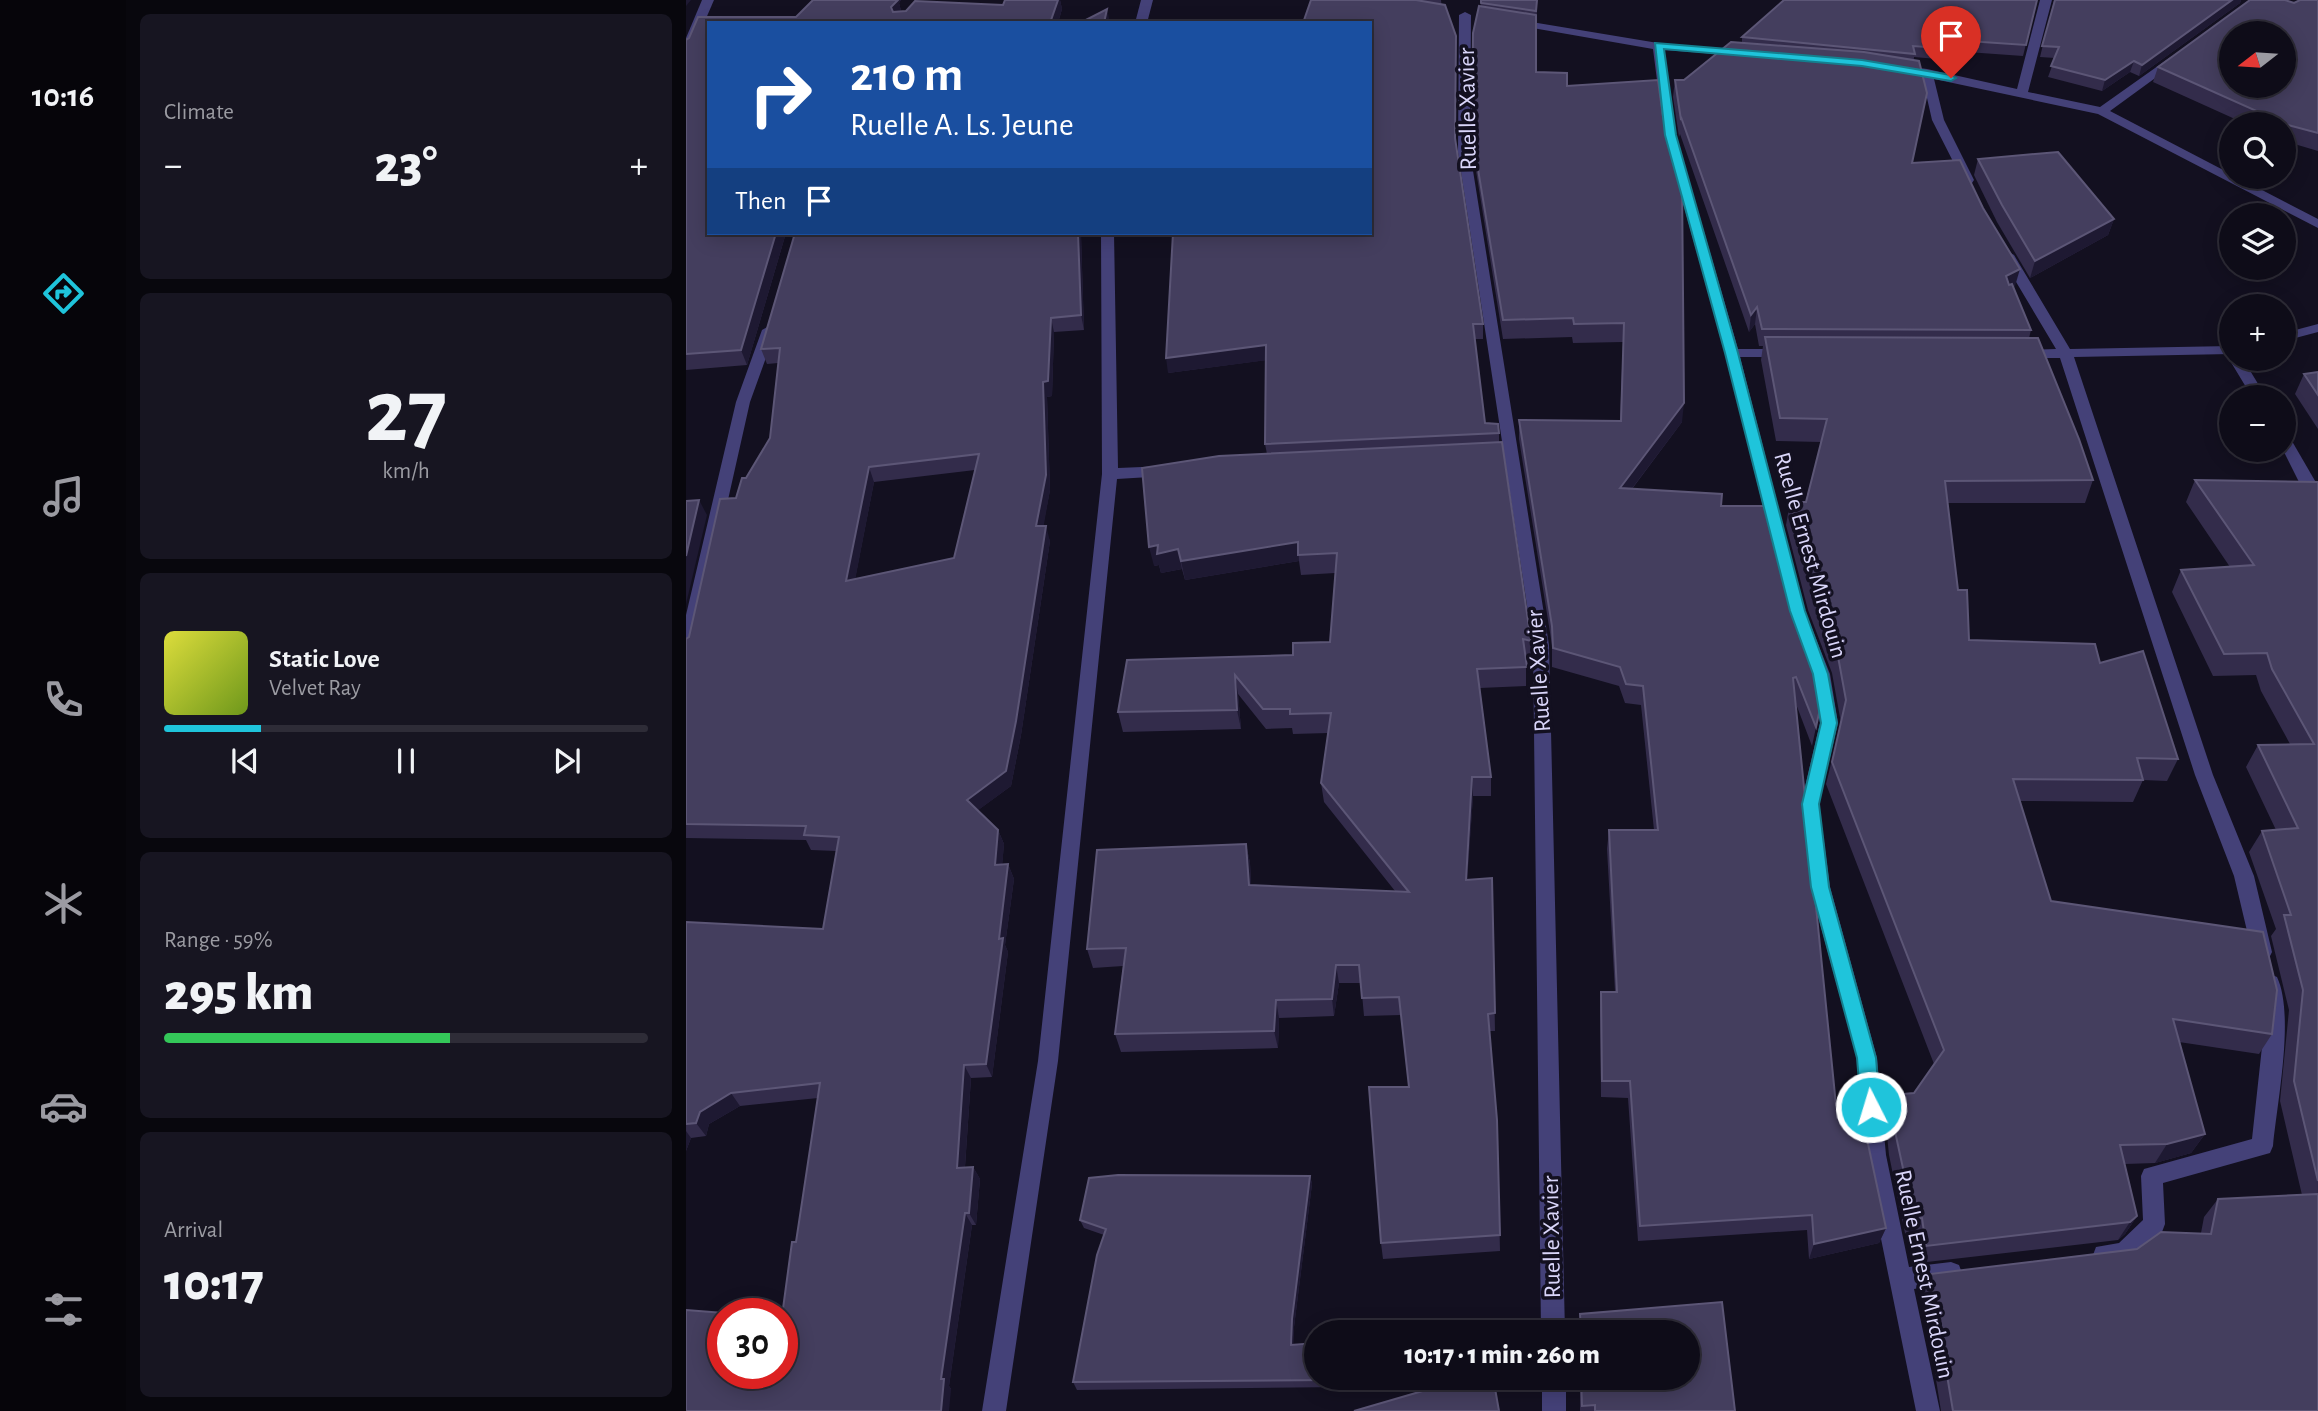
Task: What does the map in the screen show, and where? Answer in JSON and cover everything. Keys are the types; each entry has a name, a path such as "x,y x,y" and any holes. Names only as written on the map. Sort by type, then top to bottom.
{"street":[{"path":"686,51 708,0"},
{"path":"1142,21 1147,0"},
{"path":"2022,93 2046,0"},
{"name":"Ruelle Xavier","path":"1466,15 1464,152 1505,454 1541,645 1553,1320"},
{"path":"1507,21 1658,46 1753,54"},
{"name":"Ruelle Ernest Mirdouin","path":"1658,46 1670,135 1732,353 1797,611 1821,674 1829,723 1810,804 1820,887 1867,1058 1875,1155 1928,1411"},
{"path":"2102,111 2189,49"},
{"path":"1901,69 2102,111 2318,224"},
{"path":"1927,73 1938,120 1972,188"},
{"path":"993,1411 1048,1060 1110,474 1107,235"},
{"path":"2002,247 2066,354 2204,775 2244,876 2276,1010 2262,1146 2152,1176 2154,1224 2124,1252 2085,1257"},
{"path":"686,651 743,402 772,317"},
{"path":"2296,334 2318,328"},
{"path":"2010,354 2219,350"},
{"path":"1732,353 1801,353"},
{"path":"2296,459 2318,504"},
{"path":"1110,474 1179,471"},
{"path":"1900,1279 1966,1271"},
{"path":"1553,1390 1554,1411"}],"building":[{"path":"813,0 898,0 891,7 893,12 906,11 915,1 1003,5 1005,0 1058,0 1051,21 707,21 707,235 775,235 741,350 686,354 686,40 698,17 796,17"},
{"path":"1311,0 1416,0 1445,5 1456,36 1455,138 1483,324 1473,324 1485,423 1498,424 1499,433 1265,444 1266,345 1166,358 1173,235 1372,235 1372,21 1304,21"},
{"path":"1481,0 1537,0 1536,11 1481,3"},
{"path":"1784,0 2037,0 2026,45 1938,39 1939,48 1913,46 1915,54 1742,37"},
{"path":"2055,0 2232,0 2142,65 2134,61 2105,80 2051,66 2059,47 2042,46"},
{"path":"2250,0 2285,0 2294,3 2300,0 2318,0 2318,133 2296,127 2296,112 2259,112 2227,98 2296,98 2296,21 2221,21"},
{"path":"1479,6 1536,15 1536,72 1567,73 1567,86 1658,80 1663,117 1682,183 1684,403 1620,488 1722,494 1721,506 1768,506 1790,593 1813,656 1821,704 1816,727 1796,677 1793,678 1836,1105 1864,1101 1867,1139 1886,1228 1814,1244 1812,1215 1640,1226 1630,1081 1602,1081 1601,992 1617,992 1609,830 1658,830 1643,686 1626,684 1620,667 1553,648 1552,626 1519,420 1621,421 1624,323 1574,324 1573,318 1503,320 1472,133 1473,33"},
{"path":"1107,9 1104,21 1084,21"},
{"path":"2219,23 2219,94 2158,67"},
{"path":"1731,42 1864,52 1919,61 1927,93 1912,163 1960,160 1983,208 2020,269 2006,276 2031,330 1762,329 1757,307 1751,315 1681,117 1681,120 1675,80 1684,80"},
{"path":"2058,152 2114,219 2035,261 1978,159"},
{"path":"794,235 1078,235 1081,315 1051,318 1048,381 1043,382 1046,475 1036,526 1046,526 1016,721 1006,771 967,800 998,830 995,865 1008,864 999,939 1003,938 986,1064 964,1065 957,1168 973,1167 969,1213 965,1213 941,1379 944,1379 941,1411 686,1411 686,1310 707,1312 707,1389 798,1389 798,1298 784,1298 792,1242 796,1242 820,1083 731,1093 700,1112 696,1123 686,1124 686,922 823,929 839,837 804,835 806,826 686,824 686,639 689,637 720,499 736,498 742,478 746,478 770,438 780,348 761,349","holes":["979,454 954,558 846,581 869,467"]},
{"path":"1765,337 2038,338 2093,480 1945,481 1958,590 1967,590 1969,640 2095,644 2100,663 2143,651 2178,759 2137,758 2143,780 2013,779 2051,901 2263,932 2277,990 2272,1034 2173,1019 2205,1134 2167,1144 2120,1145 2137,1216 2130,1222 1926,1246 1922,1218 1914,1219 1896,1136 1892,1095 1914,1093 1944,1050 1832,762 1846,700 1837,651 1812,588 1790,502 1806,502 1827,419 1780,418"},
{"path":"2318,372 2318,395 2304,374"},
{"path":"1502,442 1531,641 1523,639 1527,667 1477,669 1491,777 1472,777 1466,880 1492,878 1495,1013 1488,1014 1497,1120 1500,1235 1381,1243 1369,1087 1409,1087 1399,997 1362,998 1359,965 1336,965 1332,999 1276,1000 1274,1031 1115,1034 1126,948 1087,949 1097,850 1246,844 1249,885 1409,892 1321,783 1331,713 1290,714 1290,709 1263,709 1235,675 1237,710 1118,712 1127,660 1293,655 1293,643 1330,642 1337,553 1298,555 1298,542 1181,561 1178,549 1157,554 1158,545 1149,547 1142,468 1219,456"},
{"path":"2195,480 2318,482 2318,1181 2294,1081 2303,990 2284,915 2291,915 2262,831 2298,828 2258,745 2314,744 2272,669 2267,653 2224,654 2181,570 2254,565"},
{"path":"699,500 686,556 686,501"},
{"path":"1118,1175 1310,1176 1291,1345 1304,1344 1304,1380 1073,1382 1097,1255 1106,1229 1080,1220 1089,1178"},
{"path":"2318,1194 2318,1411 1953,1411 1930,1274 2137,1249 2161,1232 2211,1234 2218,1199"},
{"path":"1722,1302 1735,1411 1595,1411 1595,1405 1582,1406 1581,1390 1700,1390 1700,1320 1580,1320 1580,1314"},
{"path":"1426,1390 1495,1390 1499,1411 1354,1411"}],"route":[{"path":"1871,1107 1867,1058 1820,887 1810,804 1829,723 1821,674 1797,611 1732,353 1670,135 1658,46 1862,63 1951,78"}]}
